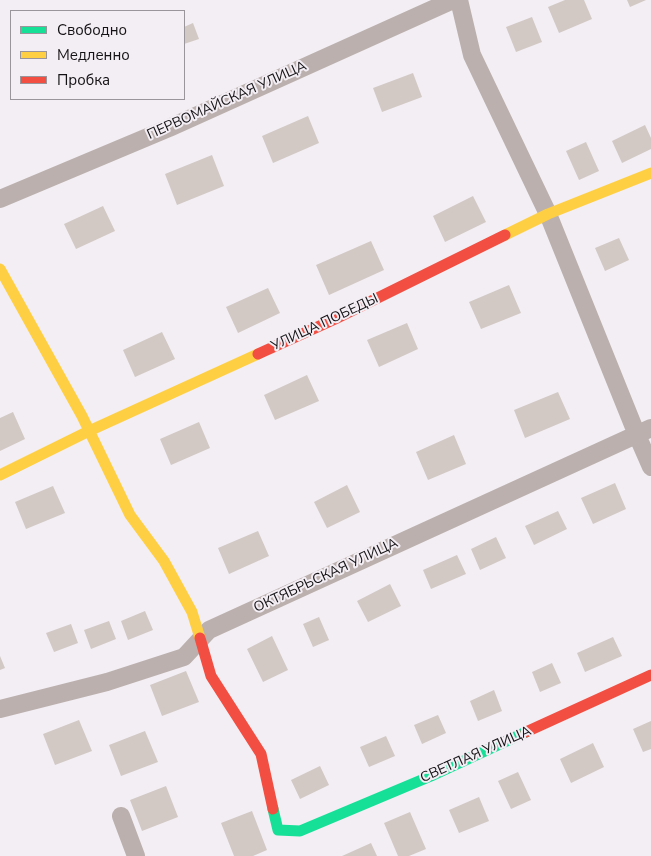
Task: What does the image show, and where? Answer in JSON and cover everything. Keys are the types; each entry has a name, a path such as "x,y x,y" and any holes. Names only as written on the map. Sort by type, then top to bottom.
{"street":[{"name":"ПЕРВОМАЙСКАЯ УЛИЦА","path":"0,199 168,128 454,0"},
{"path":"459,0 472,55 548,214 644,431 651,466"},
{"name":"УЛИЦА ПОБЕДЫ","path":"0,475 89,431 335,319 548,214 651,173"},
{"path":"0,270 89,431 130,515 164,561 192,612 201,638"},
{"name":"ОКТЯБРЬСКАЯ УЛИЦА","path":"0,708 107,682 184,657 209,630 644,431"},
{"name":"СВЕТЛАЯ УЛИЦА","path":"201,638 211,676 261,754 278,830 300,831 431,776 651,675"},
{"path":"121,816 136,856"}],"building":[{"path":"565,0 584,0 592,19 559,33 548,7"},
{"path":"627,0 646,0 630,7"},
{"path":"532,17 542,42 516,52 506,27"},
{"path":"193,23 199,39 185,44 185,27"},
{"path":"413,73 422,97 382,112 373,88"},
{"path":"308,116 319,143 273,163 262,136"},
{"path":"645,125 651,138 651,149 622,163 612,141"},
{"path":"586,142 599,171 579,180 566,151"},
{"path":"212,155 224,186 177,205 165,174"},
{"path":"473,196 486,222 445,242 433,216"},
{"path":"103,206 115,231 76,249 64,224"},
{"path":"619,238 629,260 605,271 595,248"},
{"path":"371,241 384,270 329,295 316,265"},
{"path":"509,285 521,313 481,329 469,302"},
{"path":"268,288 280,313 238,333 226,307"},
{"path":"407,323 418,349 379,367 367,340"},
{"path":"162,332 175,359 135,377 123,350"},
{"path":"307,375 319,401 275,420 264,395"},
{"path":"558,392 570,419 525,438 514,410"},
{"path":"13,412 25,439 0,451 0,418"},
{"path":"199,422 210,448 171,465 160,439"},
{"path":"454,435 466,464 428,480 416,452"},
{"path":"615,483 626,509 593,524 581,498"},
{"path":"347,485 360,512 327,528 314,502"},
{"path":"53,486 65,513 26,529 15,502"},
{"path":"558,511 567,529 534,545 525,526"},
{"path":"258,531 269,556 229,574 218,548"},
{"path":"496,537 506,558 480,570 471,549"},
{"path":"457,555 466,574 431,589 423,570"},
{"path":"390,584 401,606 368,622 357,601"},
{"path":"145,611 153,630 128,640 121,621"},
{"path":"319,617 329,640 313,647 303,624"},
{"path":"109,621 116,639 91,649 84,630"},
{"path":"71,624 78,643 54,652 46,633"},
{"path":"272,636 288,670 263,682 247,649"},
{"path":"613,637 622,656 585,672 577,653"},
{"path":"0,656 5,668 0,670"},
{"path":"552,663 561,683 540,692 532,672"},
{"path":"186,671 199,702 162,716 150,685"},
{"path":"494,690 502,711 478,721 470,701"},
{"path":"438,715 446,733 422,744 414,725"},
{"path":"79,720 92,751 55,765 43,734"},
{"path":"651,721 651,749 643,752 633,729"},
{"path":"145,731 158,762 121,776 109,745"},
{"path":"386,736 395,756 369,767 360,747"},
{"path":"593,743 604,767 571,783 560,759"},
{"path":"320,766 329,785 300,799 291,780"},
{"path":"518,772 531,800 511,809 498,781"},
{"path":"166,786 178,817 142,831 130,800"},
{"path":"479,797 489,821 459,833 449,810"},
{"path":"252,811 267,850 253,856 234,856 221,823"},
{"path":"410,812 426,849 409,856 398,856 384,823"},
{"path":"371,843 377,856 342,856"}],"traffic: fast":[{"path":"273,809 278,830 300,831 431,776 526,732"}],"traffic: slow":[{"path":"505,235 548,214 651,173"},
{"path":"0,269 82,416 130,515 164,561 192,612 200,638"},
{"path":"0,475 89,431 258,354"}],"traffic: jam":[{"path":"258,354 335,319 505,235"},
{"path":"200,638 211,676 261,754 273,809"},
{"path":"526,732 651,675"}]}
